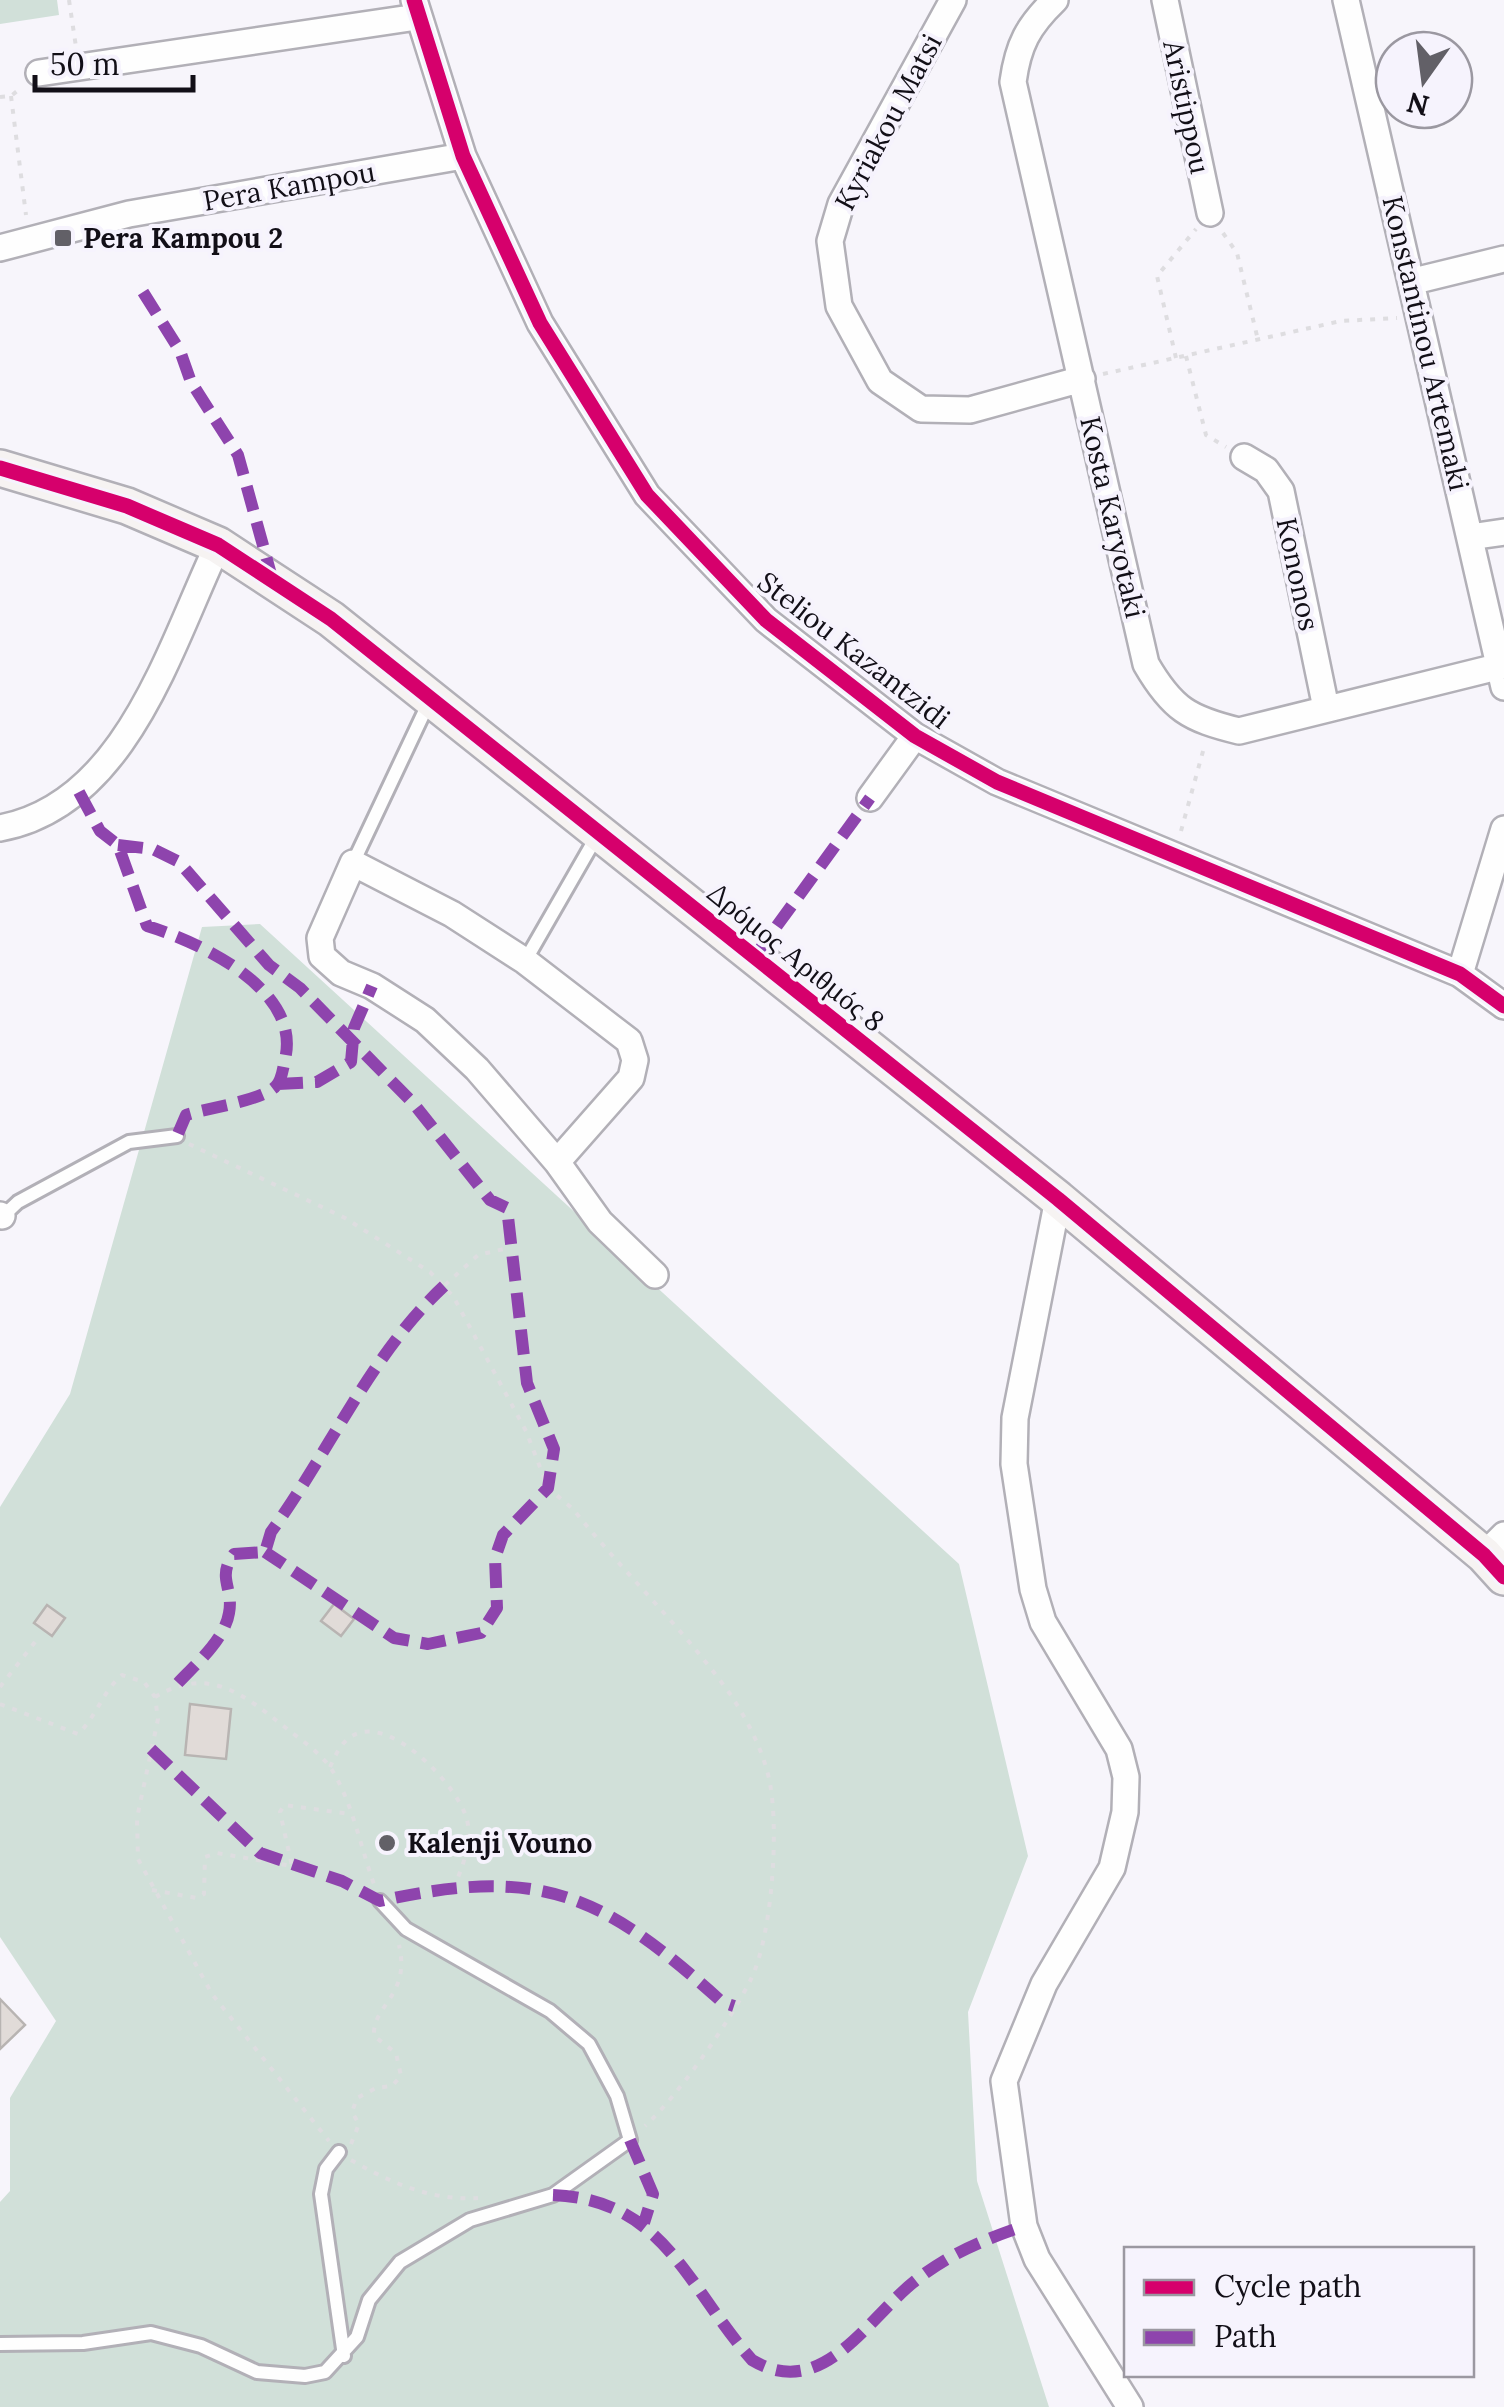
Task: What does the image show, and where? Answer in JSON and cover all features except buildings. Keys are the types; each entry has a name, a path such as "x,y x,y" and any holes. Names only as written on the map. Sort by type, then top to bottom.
{"street":[{"name":"Kyriakou Matsi","path":"953,0 840,204 830,241 839,306 880,381 921,409 970,410 1082,379"},
{"name":"Kosta Karyotaki","path":"1054,0 1032,22 1017,49 1013,82 1146,664 1165,698 1210,724 1239,731 1326,708 1502,676"},
{"name":"Aristippou","path":"1165,0 1210,214"},
{"name":"Konstantinou Artemaki","path":"1346,0 1422,314 1502,676"},
{"path":"39,72 415,9"},
{"name":"Steliou Kazantzidi","path":"415,9 463,156 540,323 647,495 766,620 915,736 997,782 1460,974 1504,1006"},
{"name":"Pera Kampou","path":"0,248 130,214 463,156"},
{"path":"1414,281 1504,259"},
{"name":"Kononos","path":"1244,457 1266,470 1281,491 1326,708"},
{"name":"Δρόμος Αριθμός 8","path":"0,468 127,506 218,544 331,619 1058,1198 1497,1555"},
{"path":"1470,537 1504,532"},
{"path":"0,828 24,823 79,792 125,742 218,544"},
{"path":"870,798 915,736"},
{"path":"1460,974 1504,829"},
{"path":"557,1162 631,1078 635,1060 629,1041 452,914 353,863 320,938 322,956 340,973 372,986 425,1020 477,1069 557,1162 600,1222 655,1275"},
{"path":"1058,1198 1015,1418 1014,1464 1033,1589 1043,1622 1119,1749 1126,1777 1125,1812 1112,1868 1044,1984 1004,2081 1024,2226 1037,2259 1130,2407"}],"lane":[{"path":"353,863 431,698"},
{"path":"524,962 599,832"},
{"path":"1,1217 18,1202 129,1142 176,1136"},
{"path":"0,2344 83,2343 151,2333 173,2337 279,2376 324,2372 344,2356 357,2337 369,2300 400,2262 470,2220 553,2195 630,2140 616,2096 589,2044 550,2010 406,1929 380,1901"},
{"path":"339,2152 326,2169 321,2194 344,2356"}],"path":[{"path":"69,0 79,67"},
{"path":"11,96 30,239"},
{"path":"1176,358 1156,276 1210,214 1237,253 1258,340"},
{"path":"1082,379 1341,321 1422,314"},
{"path":"1186,356 1206,435 1244,457"},
{"path":"1174,855 1210,724"},
{"path":"176,1136 206,1156 345,1218 430,1272 444,1286 526,1432 548,1488 573,1509 730,1695 756,1742 770,1784 766,1918 752,1977 718,2034 658,2115 630,2140"},
{"path":"444,1286 478,1254 508,1248"},
{"path":"0,1687 35,1642"},
{"path":"0,1704 78,1734 91,1722 109,1686 122,1676 144,1682 155,1697 158,1719 137,1818 138,1859 212,1994 339,2152 406,2188 452,2200 488,2198"},
{"path":"155,1697 178,1683 217,1684 261,1709 330,1767 380,1901"},
{"path":"330,1767 341,1744 360,1732 380,1732 416,1752 451,1788 468,1821 462,1872 453,1886"},
{"path":"152,1890 197,1898 204,1894 206,1857 217,1852 292,1866 280,1812 284,1805 350,1814"},
{"path":"339,2152 357,2137 359,2124 352,2112 357,2098 376,2088 392,2086 401,2076 396,2053 374,2036 373,2025 401,1980 397,1919"}],"shaded area":[{"path":"0,0 57,0 59,15 0,24"},
{"path":"260,924 959,1564 1028,1856 968,2012 977,2181 1049,2407 0,2407 0,2202 10,2191 10,2098 56,2021 0,1937 0,1507 70,1394 202,927"}],"marked path":[{"path":"143,292 180,351 191,382 238,455 272,578"},
{"path":"79,792 100,831 118,845 147,926 193,944 242,973 278,1011 286,1034 283,1070 275,1087 246,1100 186,1115 177,1136"},
{"path":"755,956 870,798"},
{"path":"118,845 153,849 179,862 269,965 300,988 414,1104 490,1200 507,1208 527,1383 554,1449 548,1488 503,1535 495,1558 497,1608 481,1633 428,1644 394,1638 265,1552"},
{"path":"278,1084 317,1082 351,1062 354,1028 372,986"},
{"path":"178,1683 208,1651 226,1623 230,1604 226,1569 234,1554 265,1552 271,1532 372,1373 444,1286"},
{"path":"151,1749 260,1853 342,1881 380,1901 485,1886 528,1889 567,1898 604,1913 641,1936 722,2002 734,2006"},
{"path":"630,2140 653,2194 644,2223"},
{"path":"553,2195 591,2201 622,2213 648,2230 670,2252 752,2360 777,2370 800,2371 821,2364 841,2351 928,2271 967,2249 1024,2226"}],"cycle path":[{"path":"414,0 463,156 540,323 647,495 766,620 915,736 997,782 1460,974 1504,1006"},
{"path":"0,468 127,506 218,545 331,619 1058,1199 1484,1555 1504,1577"}],"place":[{"name":"Pera Kampou 2","path":"63,238"},
{"name":"Kalenji Vouno","path":"387,1843"}]}
